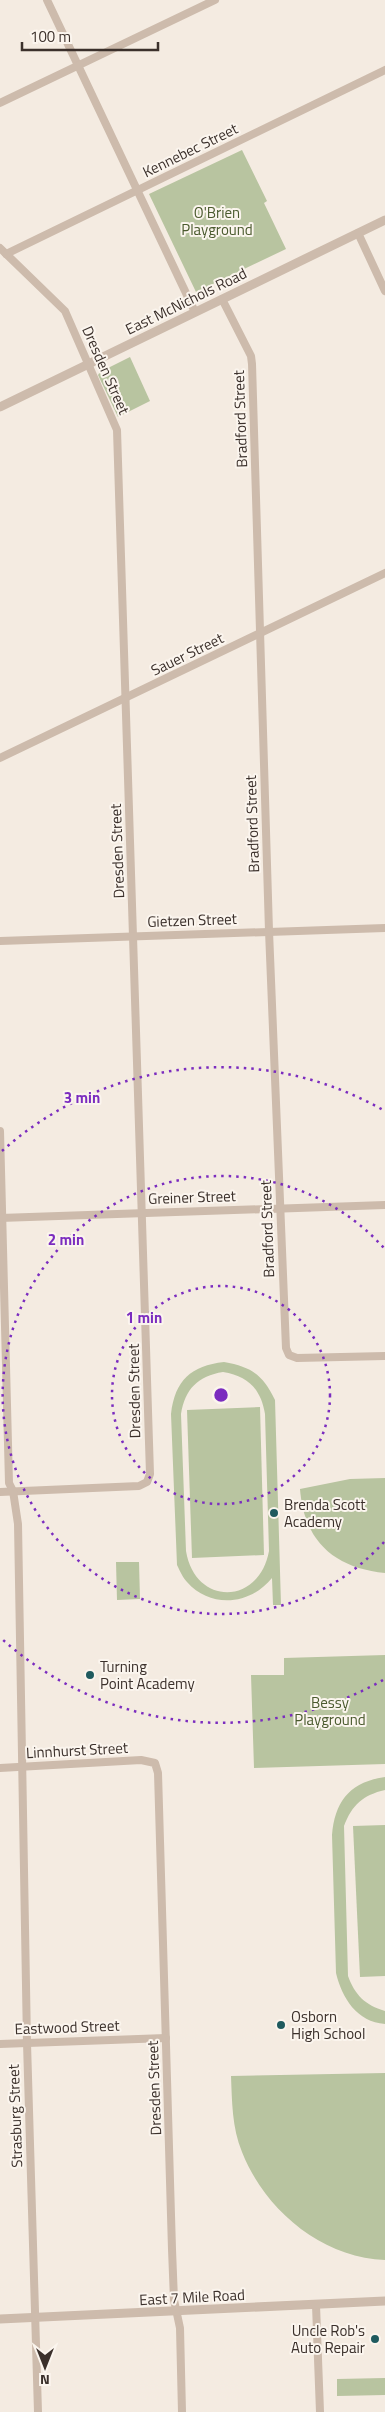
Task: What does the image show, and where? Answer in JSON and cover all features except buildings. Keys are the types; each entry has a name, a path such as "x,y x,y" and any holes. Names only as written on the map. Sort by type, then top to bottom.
{"street":[{"path":"47,0 195,312"},
{"path":"0,103 216,0"},
{"name":"Kennebec Street","path":"3,251 137,190 385,70"},
{"name":"East McNichols Road","path":"0,407 385,220"},
{"path":"358,233 385,291"},
{"name":"Dresden Street","path":"3,251 65,311 117,430 150,1474 147,1482 139,1486 13,1491"},
{"name":"Bradford Street","path":"222,299 251,356 252,364 269,931 286,1348 289,1355 297,1358 385,1356"},
{"name":"Sauer Street","path":"0,758 385,573"},
{"name":"Gietzen Street","path":"0,941 385,928"},
{"name":"Strasburg Street","path":"0,1131 9,1483 13,1491 18,1524 27,2043 38,2412"},
{"name":"Greiner Street","path":"2,1218 385,1205"},
{"path":"0,1492 13,1491"},
{"name":"Linnhurst Street","path":"0,1768 141,1760 156,1763"},
{"name":"Dresden Street","path":"156,1763 158,1773 173,2275 177,2312 182,2412"},
{"name":"Eastwood Street","path":"0,2044 166,2038"},
{"name":"East 7 Mile Road","path":"0,2319 385,2301"},
{"path":"316,2304 320,2412"}],"green space":[{"name":"O'Brien Playground","path":"242,150 267,201 264,203 286,249 196,292 149,194"},
{"path":"130,357 150,401 118,417 98,375 100,372"},
{"path":"224,1362 234,1364 256,1374 266,1384 275,1400 281,1605 273,1605 272,1578 253,1594 242,1598 219,1600 207,1597 197,1591 186,1580 177,1565 171,1414 173,1402 176,1392 187,1377 194,1371 212,1364","holes":["223,1372 246,1380 257,1391 265,1414 269,1551 263,1569 253,1582 241,1590 227,1592 214,1590 201,1582 192,1569 186,1551 181,1414 189,1391 200,1380"]},
{"path":"260,1407 264,1555 192,1558 187,1410"},
{"path":"385,1478 385,1573 351,1565 325,1549 315,1537 308,1523 300,1489 350,1479"},
{"path":"116,1562 139,1562 140,1599 117,1600"},
{"name":"Bessy Playground","path":"385,1655 385,1764 254,1768 251,1675 284,1675 284,1658"},
{"path":"385,1777 385,1790 370,1795 359,1802 344,1826 348,1976 354,1989 366,2002 385,2011 385,2024 366,2019 352,2007 342,1991 336,1973 332,1835 337,1812 346,1795 362,1783"},
{"path":"385,1825 385,1976 360,1977 353,1826"},
{"path":"385,2073 385,2260 361,2257 339,2250 318,2240 298,2227 280,2211 252,2173 242,2152 236,2134 233,2114 231,2076"},
{"path":"385,2378 385,2395 337,2396 337,2379"}],"place":[{"name":"Brenda Scott Academy","path":"274,1513"},
{"name":"Turning Point Academy","path":"90,1675"},
{"name":"Osborn High School","path":"281,2025"},
{"name":"Uncle Rob's Auto Repair","path":"375,2339"}]}
